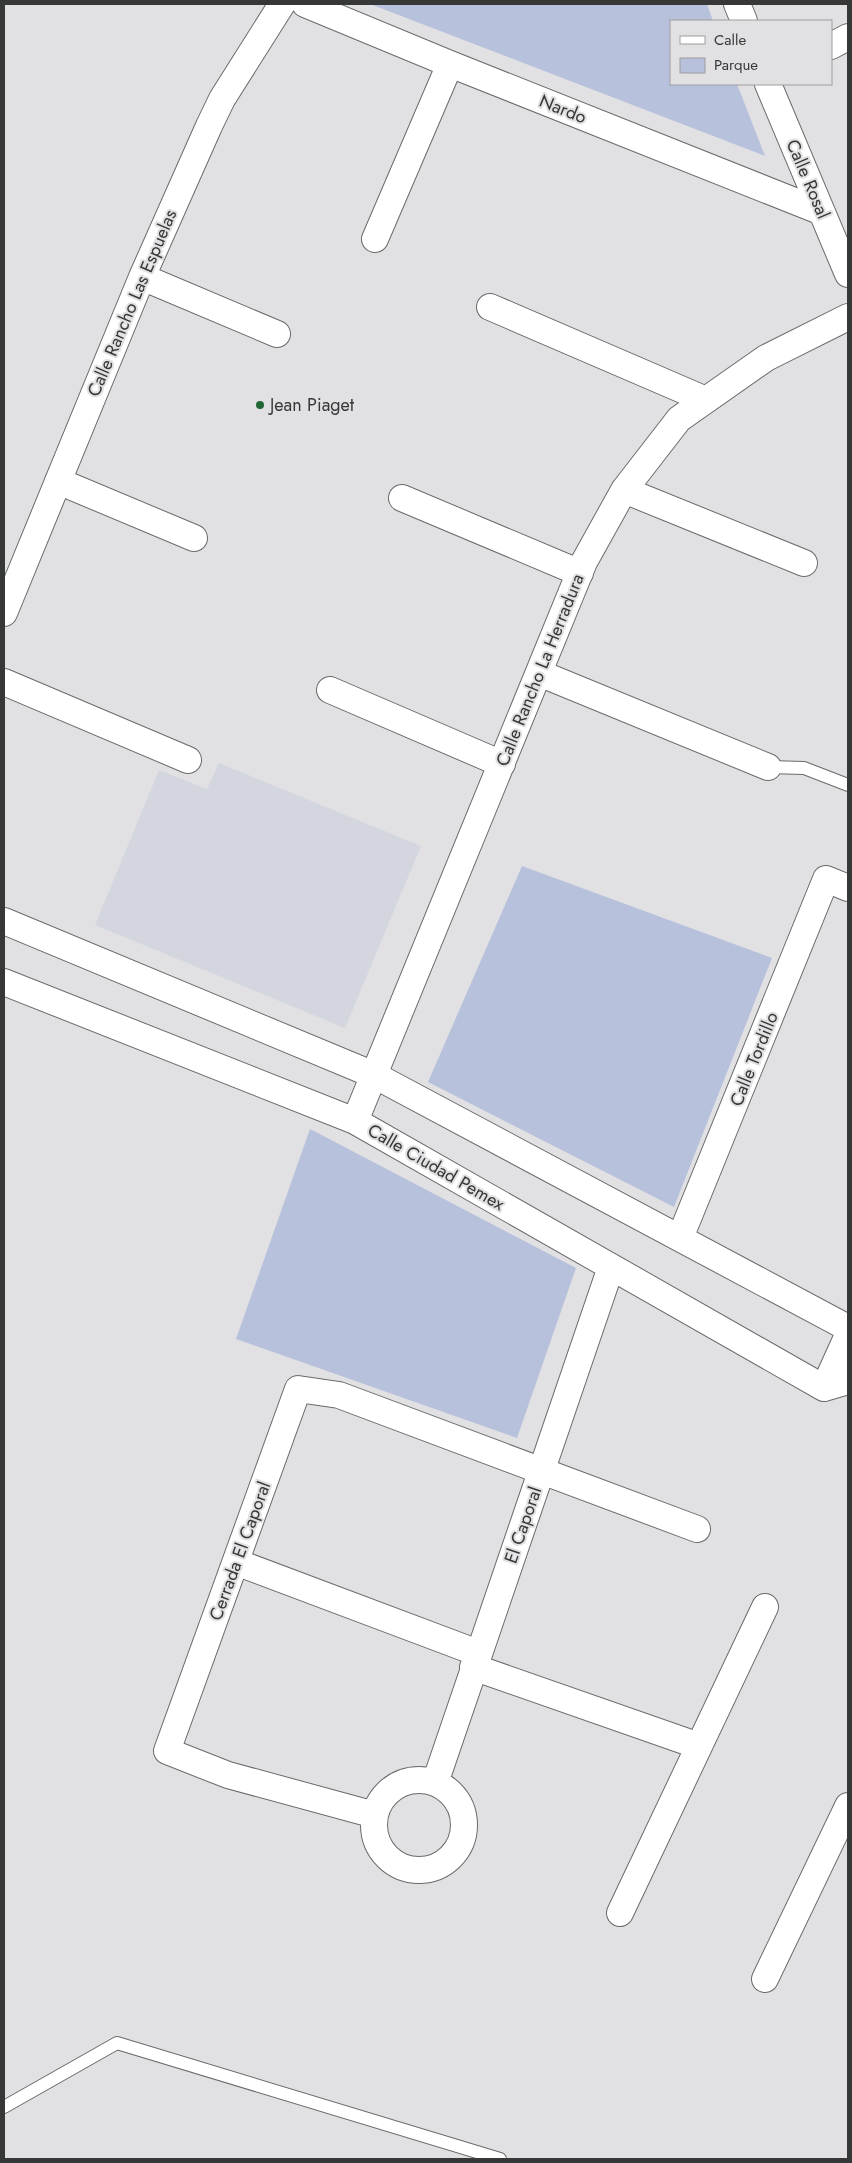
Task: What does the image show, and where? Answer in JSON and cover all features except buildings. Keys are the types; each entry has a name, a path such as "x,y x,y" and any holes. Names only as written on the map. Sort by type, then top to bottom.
{"street":[{"name":"Calle Rancho Las Espuelas","path":"4,613 142,277 222,99 282,4"},
{"name":"Nardo","path":"305,4 450,64 822,212"},
{"path":"737,4 744,20"},
{"path":"832,45 848,37"},
{"path":"375,239 450,64"},
{"name":"Calle Rosal","path":"768,85 848,274"},
{"path":"142,277 277,334"},
{"path":"490,307 706,400"},
{"name":"Calle Rancho La Herradura","path":"355,1121 580,573 624,490 680,419 766,358 848,317"},
{"path":"58,481 194,538"},
{"path":"624,490 804,563"},
{"path":"402,498 580,573"},
{"path":"539,673 768,767"},
{"path":"4,682 188,760"},
{"path":"330,690 502,764"},
{"name":"Calle Tordillo","path":"680,1238 797,952 837,883"},
{"path":"4,921 374,1075 848,1328"},
{"name":"Calle Ciudad Pemex","path":"4,982 355,1121 611,1267 836,1385"},
{"name":"El Caporal","path":"435,1783 611,1267"},
{"path":"836,1385 848,1335"},
{"name":"Cerrada El Caporal","path":"375,1815 228,1775 167,1751 298,1389 339,1395 541,1470"},
{"path":"541,1470 697,1529"},
{"path":"236,1562 476,1660 699,1746"},
{"path":"620,1913 765,1607"},
{"path":"410,1780 423,1780 435,1783 447,1790 456,1799 462,1811 464,1825 462,1838 456,1851 434,1867 420,1870 407,1868 395,1863 384,1854 376,1836 375,1815 379,1803 387,1793 398,1785 410,1780"},
{"path":"765,1978 848,1806"}],"lane":[{"path":"768,767 804,768 848,785"},
{"path":"4,2107 117,2043 500,2159"}],"shaded area":[{"path":"219,763 421,846 345,1028 95,925 159,770 207,789"}],"green space":[{"path":"370,4 707,4 713,20 670,20 670,85 737,85 765,156"},
{"path":"522,866 772,958 674,1207 428,1082"},
{"path":"310,1129 576,1268 517,1438 236,1339"}],"place":[{"name":"Jean Piaget","path":"260,405"}]}
